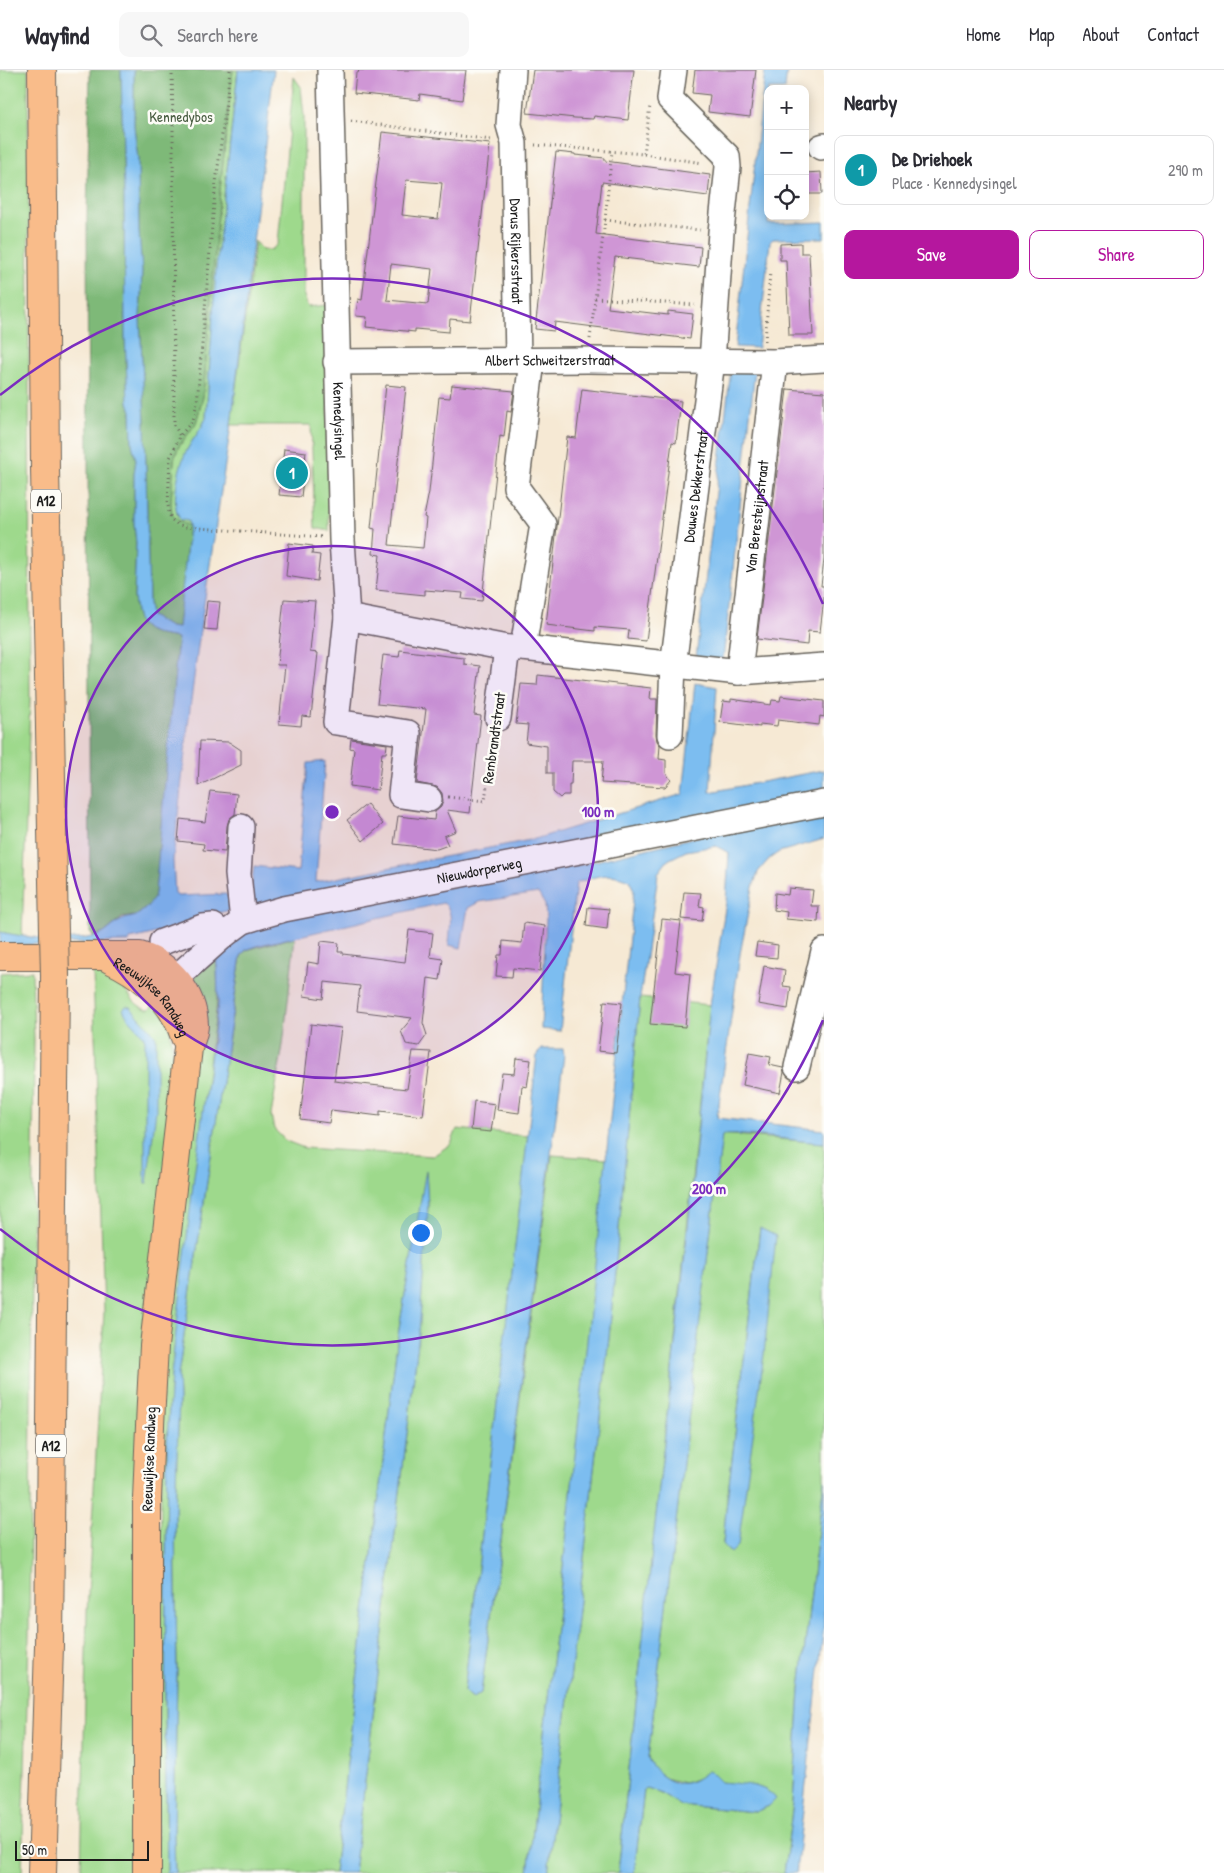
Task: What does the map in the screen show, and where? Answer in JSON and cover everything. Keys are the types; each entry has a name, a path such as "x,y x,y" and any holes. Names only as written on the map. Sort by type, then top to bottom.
{"main road":[{"name":"A12","path":"42,70 45,469 55,976 49,1665 42,1873"},
{"name":"Reeuwijkse Randweg","path":"0,956 103,956 167,986 188,1048 157,1322 150,1402 147,1499 147,1873"}],"street":[{"name":"Kennedysingel","path":"330,70 336,362 342,540 347,617 336,722 408,733 401,795 429,799"},
{"name":"Dorus Rijkersstraat","path":"513,70 509,125 514,143 525,361 516,487 543,524 515,648"},
{"path":"674,70 670,99 727,156 728,167"},
{"name":"Douwes Dekkerstraat","path":"674,666 712,361 721,232 728,167"},
{"name":"Albert Schweitzerstraat","path":"336,362 588,360 769,362 824,359"},
{"name":"Van Beresteijnstraat","path":"739,672 769,362"},
{"path":"347,617 515,648 674,666 739,672 824,666"},
{"name":"Rembrandtstraat","path":"498,718 515,648"},
{"path":"670,735 674,666"},
{"name":"Nieuwdorperweg","path":"167,986 237,916 284,909 824,803"},
{"path":"162,942 203,927 213,926 237,916 241,827"},
{"path":"797,1067 824,951"}],"path":[{"path":"172,70 174,126 174,424 180,436"},
{"path":"230,70 214,200 197,403 193,420 180,436 170,458 168,505 172,520 185,527 342,540"},
{"path":"644,154 651,98"},
{"path":"331,118 514,143 644,154 728,167"},
{"path":"588,360 606,220 612,151"},
{"path":"606,220 721,232"},
{"path":"769,362 770,272"},
{"path":"595,298 716,307"},
{"name":"Rembrandtstraat","path":"429,799 444,796 485,801 498,718"}],"green space":[{"path":"0,70 28,70 30,701 22,937 0,932"},
{"path":"90,70 121,70 125,338 128,402 131,411 132,444 136,460 134,474 136,542 134,597 136,612 139,623 147,630 160,635 178,638 155,897 152,903 134,918 134,916 122,918 104,933 94,936 90,933 87,217"},
{"name":"Kennedybos","path":"134,70 233,70 220,191 203,397 196,423 178,448 174,460 172,514 179,521 189,526 179,628 170,627 151,616 149,604 145,423 140,318 142,271 139,231 138,159 134,126"},
{"path":"233,70 238,70 216,268 206,418 185,454 180,472 176,503 178,517 188,521 189,526 179,521 172,514 174,460 178,448 196,423 203,397 220,191"},
{"path":"294,77 301,87 304,116 304,296 308,307 328,305 329,531 315,528 311,425 231,425 255,241 262,250 273,249 278,243"},
{"path":"295,937 283,1045 271,1115 274,1129 286,1141 304,1148 433,1156 451,1144 457,1129 528,1136 464,1691 473,1698 481,1693 552,1155 607,1159 528,1873 354,1873 419,1334 428,1206 426,1173 398,1335 334,1873 175,1873 177,1675 175,1512 179,1399 178,1375 241,956 246,950"},
{"path":"215,952 218,985 216,1007 171,1375 167,1441 165,1707 167,1873 157,1873 162,1383 191,986 199,966"},
{"path":"32,971 34,1040 29,1636 22,1873 0,1873 0,973"},
{"path":"93,971 112,977 135,1002 144,1008 149,1009 158,1002 170,1027 175,1070 138,1873 81,1873 87,1612 104,1312"},
{"path":"640,998 710,1005 688,1222 618,1873 548,1873 609,1338"},
{"path":"722,1134 824,1143 824,1479 800,1689 793,1803 784,1873 634,1873 644,1790 646,1788 661,1793 680,1805 755,1812 769,1806 776,1799 755,1786 721,1783 699,1778 684,1783 665,1778 652,1768 648,1758","holes":["760,1228 723,1544 726,1509"]}],"water":[{"path":"121,70 134,70 134,126 138,159 139,231 142,271 140,318 145,423 149,604 151,616 170,627 178,628 189,526 188,521 181,520 177,514 176,487 183,458 206,418 216,268 238,70 274,70 231,425 190,708 173,860 175,894 178,896 226,894 230,899 251,890 254,866 298,871 308,763 325,761 316,882 535,839 683,794 695,683 717,687 710,792 824,770 824,794 212,914 161,932 130,939 129,942 0,945 0,932 53,939 94,937 104,933 119,921 136,916 150,903 155,893 178,638 160,635 147,630 139,623 134,597 136,543 134,474 136,460 132,444 131,411 128,402 125,338"},
{"path":"765,70 787,70 785,85 764,85 764,220 768,220 768,224 824,222 824,238 773,239 770,242 758,348 735,347"},
{"path":"731,369 755,370 723,660 696,657"},
{"path":"824,812 824,839 779,852 769,859 758,872 753,887 740,954 717,1118 824,1130 824,1143 760,1136 722,1135 648,1758 658,1772 674,1782 688,1782 709,1770 721,1782 759,1787 776,1799 769,1806 755,1812 680,1805 661,1793 646,1788 644,1790 634,1873 618,1873 710,1005 726,902 729,853 716,846 686,851 668,860 658,873 640,998 609,1338 548,1873 528,1873 567,1532 634,890 629,880 609,875 576,883 560,1031 541,1029 546,919 545,905 538,893 479,902 468,908 461,948 449,945 450,916 447,906 443,903 260,945 246,950 241,956 178,1375 179,1399 175,1512 177,1675 175,1873 167,1873 165,1707 167,1441 171,1375 194,1176 218,1003 215,952 237,934 274,920 579,865 709,834"},
{"path":"126,1006 130,1007 156,1037 156,1110 147,1183 145,1183 145,1040 125,1013 123,1009"},
{"path":"542,1049 563,1049 564,1055 481,1693 473,1698 464,1691 537,1054"},
{"path":"426,1170 428,1206 419,1334 354,1873 334,1873 398,1335"},
{"path":"760,1228 776,1236 764,1354 738,1546 731,1553 723,1544 726,1509"},
{"path":"824,1479 824,1625 796,1873 784,1873 793,1803 800,1689"}],"building":[{"path":"359,70 466,70 462,100 420,94 419,100 354,93 356,73"},
{"path":"533,70 634,70 628,120 594,116 593,119 575,118 527,113"},
{"path":"695,70 756,70 750,117 708,112 710,95 692,93"},
{"path":"382,132 490,144 470,321 450,319 449,332 415,329 415,332 366,327 367,317 356,316 358,299 362,300","holes":["406,180 442,183 438,219 402,215","391,264 432,269 428,304 387,300"]},
{"path":"556,152 605,158 605,161 710,175 708,196 602,182 596,234 701,247 699,267 615,257 608,308 668,315 668,311 693,314 690,339 555,322 554,331 535,329"},
{"path":"821,172 822,194 809,194 809,173"},
{"path":"801,243 801,253 809,253 813,335 789,335 786,260 780,260 780,244"},
{"path":"386,385 406,387 389,545 423,548 426,518 424,517 429,492 439,397 450,398 452,385 514,391 511,412 507,411 504,437 500,436 482,601 462,599 463,593 425,590 425,595 376,590 380,555 373,554 375,529 371,528"},
{"path":"582,389 681,401 676,443 672,442 646,641 628,639 629,630 595,627 595,631 546,625 567,437 576,438"},
{"path":"787,389 824,392 824,559 821,586 824,586 824,598 820,632 808,631 807,645 757,639"},
{"path":"284,449 306,452 301,497 279,495"},
{"path":"289,543 313,546 312,554 320,555 317,581 286,576"},
{"path":"284,599 315,601 310,652 318,653 311,717 302,716 301,726 279,724 285,665 277,665"},
{"path":"207,601 220,602 217,630 204,629"},
{"path":"400,650 464,658 464,664 480,666 474,715 481,716 470,813 447,810 456,831 444,836 448,845 437,849 394,844 398,816 434,820 435,812 441,807 443,801 442,793 437,787 417,783 426,709 377,704 383,655 399,657"},
{"path":"538,675 651,688 650,699 657,699 656,734 660,745 659,759 666,760 666,773 671,780 665,787 601,783 603,761 572,761 569,795 563,795 560,798 553,792 553,773 547,773 547,746 526,743 528,725 516,724 521,684 537,685"},
{"path":"781,696 824,701 824,717 820,716 819,725 778,720 777,726 760,724 760,727 720,722 723,701 731,702 731,699 771,705 772,700 780,701"},
{"path":"351,739 387,744 386,753 382,753 378,790 350,786 354,749 350,748"},
{"path":"200,741 229,742 241,750 241,765 198,786"},
{"path":"210,791 237,794 235,814 229,819 227,826 225,852 203,850 204,844 178,841 180,819 205,822"},
{"path":"367,804 383,824 363,841 347,820"},
{"path":"789,888 813,890 811,906 819,906 818,922 786,919 787,912 774,910 775,893 788,895"},
{"path":"684,892 701,893 699,906 704,907 702,921 681,919"},
{"path":"588,907 609,909 607,929 586,926"},
{"path":"662,919 681,921 675,972 690,974 685,1027 650,1024"},
{"path":"524,923 545,926 540,971 513,968 512,977 496,976 498,955 502,955 503,941 522,943"},
{"path":"409,930 433,933 430,957 443,959 440,980 428,978 423,1023 427,1035 419,1046 406,1044 401,1031 412,1018 357,1011 360,986 325,982 323,999 304,996 308,962 319,964 321,941 339,943 338,952 343,952 343,954 405,962"},
{"path":"757,942 778,945 777,958 755,956"},
{"path":"764,966 785,970 783,986 791,987 788,1009 758,1004"},
{"path":"604,1001 622,1003 616,1053 598,1051"},
{"path":"311,1024 341,1028 334,1081 407,1089 413,1051 431,1052 423,1116 380,1111 380,1116 331,1110 329,1123 300,1119"},
{"path":"749,1053 771,1057 769,1065 783,1068 780,1093 743,1085"},
{"path":"516,1058 531,1060 527,1087 522,1086 519,1113 497,1110 502,1073 514,1074"},
{"path":"474,1101 495,1104 491,1132 471,1130"}],"place":[{"name":"De Driehoek","path":"292,473"}]}
